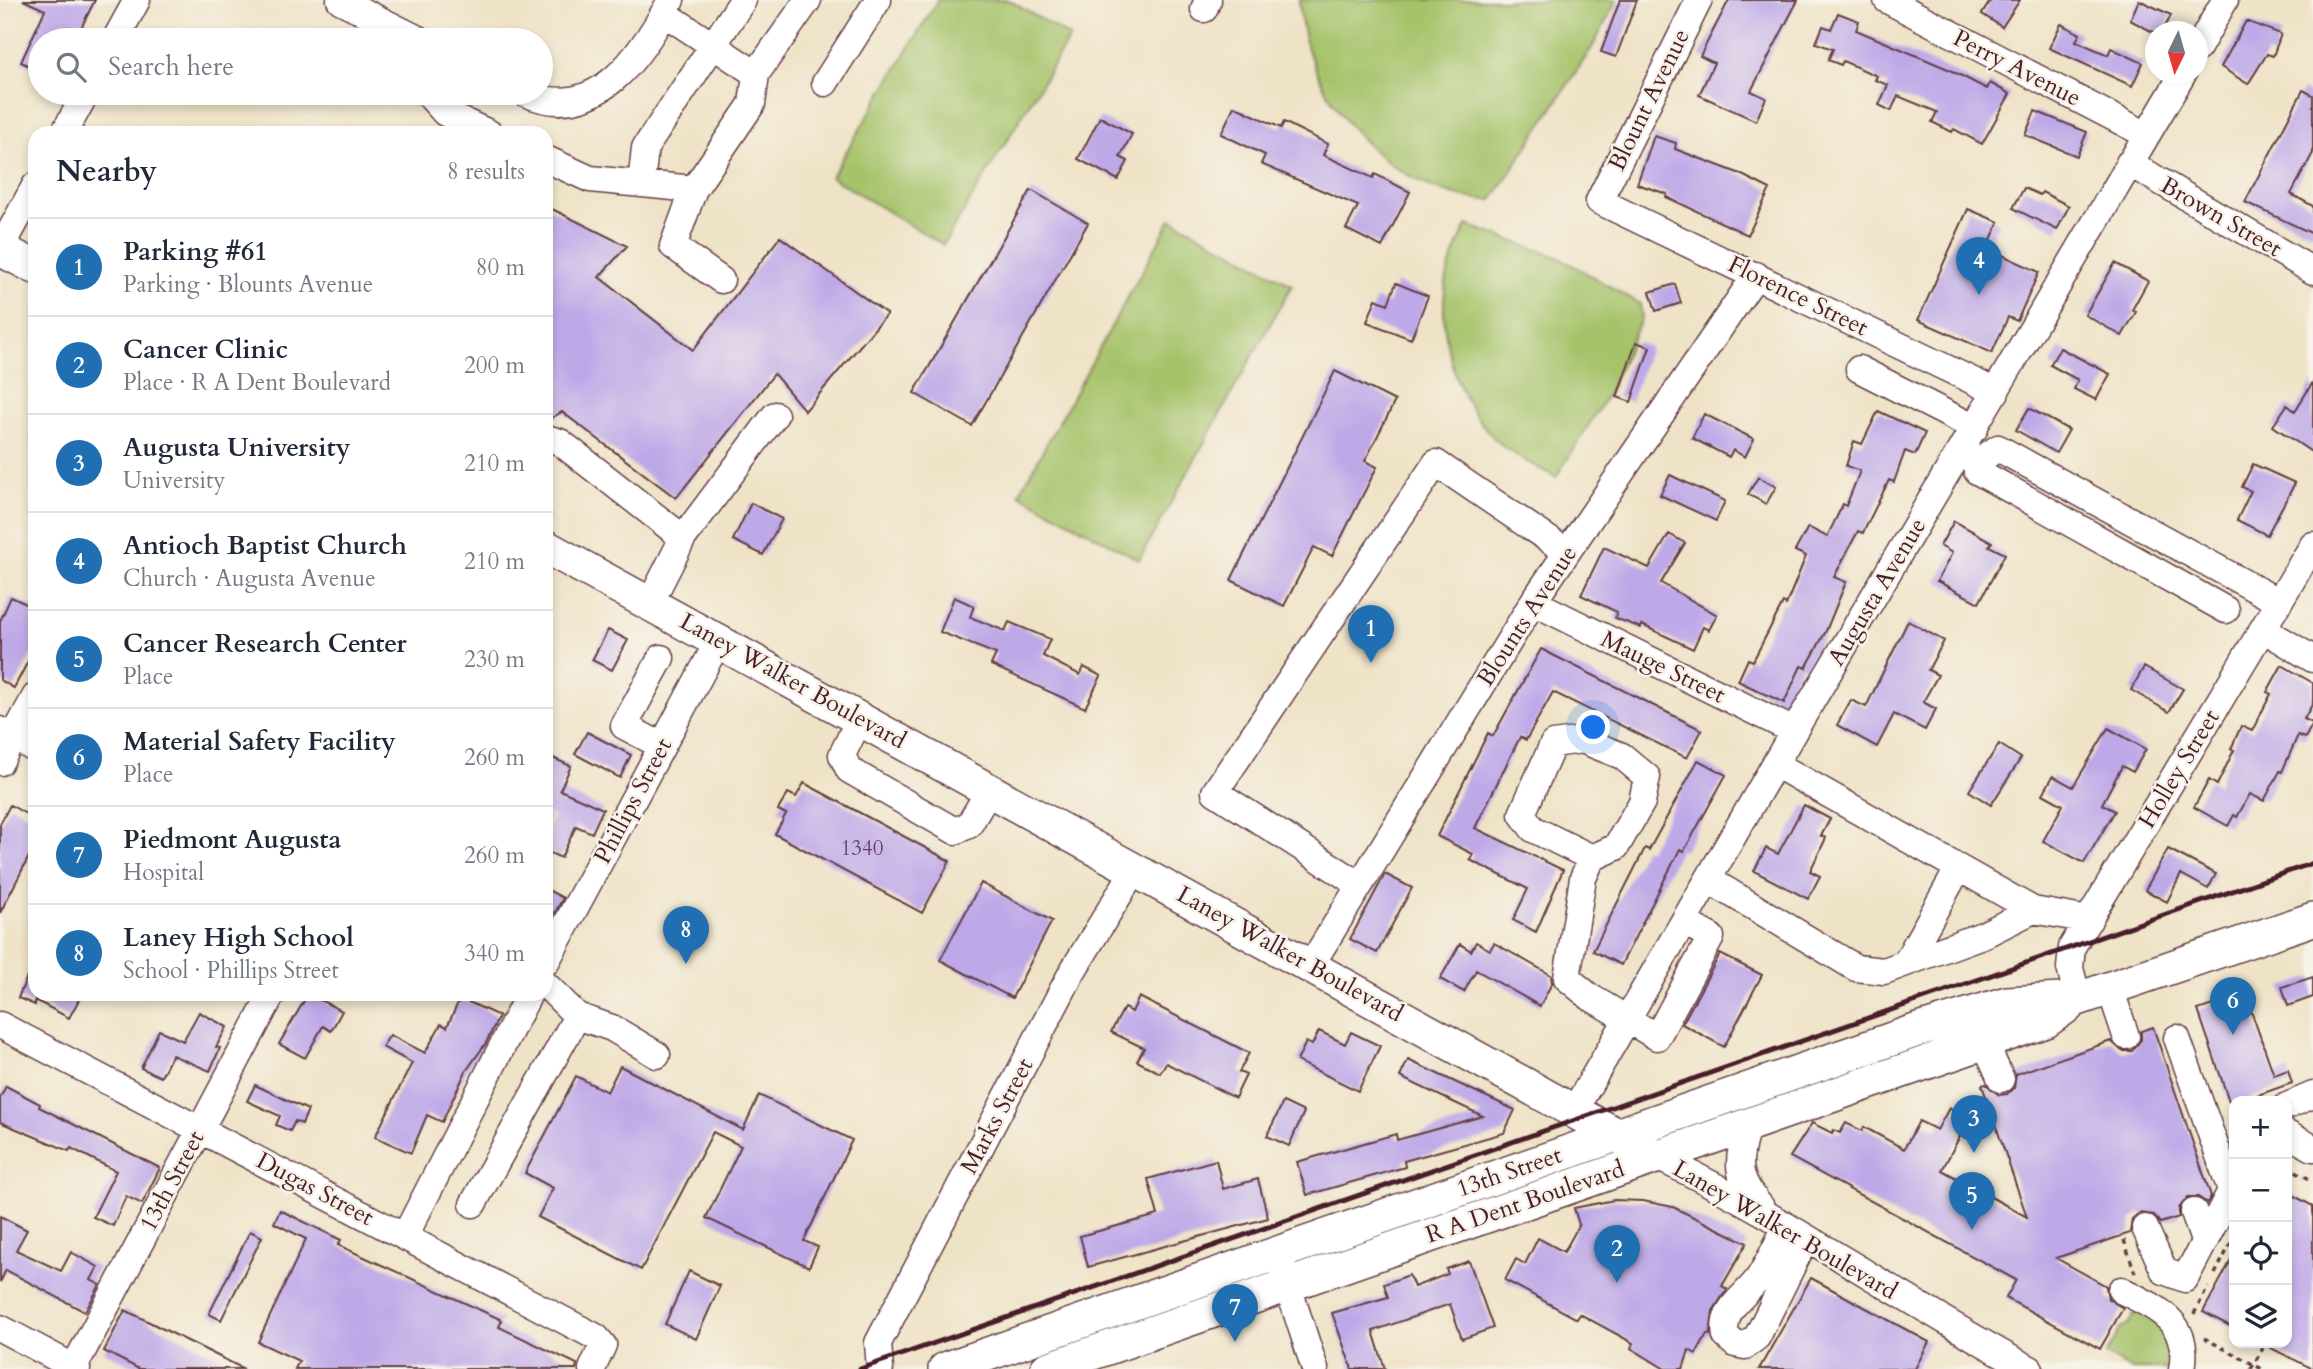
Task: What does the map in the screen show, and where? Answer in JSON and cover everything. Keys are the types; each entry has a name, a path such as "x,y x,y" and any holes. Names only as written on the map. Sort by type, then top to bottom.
{"main road":[{"path":"0,249 28,263"},
{"name":"Laney Walker Boulevard","path":"553,551 1657,1157"},
{"path":"2077,999 2313,919"},
{"name":"R A Dent Boulevard","path":"1047,1369 2046,1021 2077,999"},
{"name":"13th Street","path":"945,1369 1035,1354 1277,1253 1809,1066 2007,1003 2077,999"}],"street":[{"path":"122,28 137,0"},
{"path":"340,0 396,28"},
{"path":"642,184 645,148 743,0"},
{"path":"721,281 673,246 694,189 752,104 756,74 808,0"},
{"path":"825,83 878,0"},
{"name":"Blount Avenue","path":"1599,201 1699,0"},
{"name":"Perry Avenue","path":"1887,0 2147,135"},
{"path":"2208,29 2225,0"},
{"path":"553,100 558,101 617,79 637,57 668,7 713,46 756,74"},
{"name":"Augusta Avenue","path":"1574,1111 1628,1022 1794,731 1974,445 1996,392 2177,84"},
{"path":"68,126 79,105"},
{"path":"438,105 445,113 474,126"},
{"path":"553,162 590,179 694,189"},
{"name":"Brown Street","path":"2129,163 2313,271"},
{"path":"0,249 28,199"},
{"name":"Florence Street","path":"1599,201 1996,392"},
{"name":"Blounts Avenue","path":"1311,965 1533,602 1756,275"},
{"path":"1914,397 1932,361"},
{"path":"1858,369 1914,397 1974,445 1998,448 2279,602"},
{"path":"650,603 683,538 775,415"},
{"path":"553,441 683,538"},
{"path":"1974,445 1977,471 2226,610"},
{"path":"1360,885 1215,792 1436,463 1567,552"},
{"name":"Holley Street","path":"2077,999 2070,968 2072,947 2279,602 2309,561"},
{"name":"Mauge Street","path":"1533,602 1794,731"},
{"path":"2263,629 2313,659"},
{"name":"Phillips Street","path":"553,949 719,640"},
{"path":"661,658 624,726 662,746"},
{"path":"0,762 16,739 28,712"},
{"path":"860,718 842,755 849,770 955,831 969,825 990,789"},
{"path":"1592,858 1533,829 1522,814 1553,744 1582,740 1622,756 1647,777 1642,802 1616,846 1592,858 1583,878 1567,978 1628,1022"},
{"path":"1775,764 2033,910 2089,920"},
{"name":"Marks Street","path":"880,1369 878,1343 1072,972 1135,869"},
{"path":"1906,962 1958,869"},
{"path":"1709,880 1856,968 1884,971 1984,934 2033,910"},
{"path":"2110,988 2126,1036"},
{"path":"553,992 577,1016 612,1028 657,1055"},
{"name":"13th Street","path":"74,1368 268,1001"},
{"path":"405,1236 516,1001"},
{"path":"472,1204 577,1016"},
{"name":"Dugas Street","path":"0,1025 596,1337 603,1345 592,1369"},
{"path":"2177,1038 2229,1173"},
{"path":"1984,1041 2001,1079"},
{"path":"2292,1104 2313,1095"},
{"path":"1748,1123 1740,1152 1740,1175 1744,1187 1786,1226 1769,1285"},
{"path":"2292,1138 2313,1148"},
{"name":"Laney Walker Boulevard","path":"1657,1157 1786,1226 1944,1322 2030,1369"},
{"path":"2145,1228 2164,1270 2185,1279 2204,1241 2229,1178"},
{"path":"2194,1212 2204,1241"},
{"path":"1277,1253 1315,1369"},
{"path":"2122,1290 2164,1313 2179,1330 2185,1348 2182,1369"},
{"path":"0,1328 74,1368"}],"path":[{"path":"2292,1169 2313,1181"},
{"path":"2197,1334 2253,1367 2262,1369"},
{"path":"2253,1367 2263,1348"}],"green space":[{"path":"938,0 1009,0 1070,37 943,245 831,177"},
{"path":"1299,0 1617,0 1593,46 1492,200 1455,195 1420,181 1387,162 1359,136 1335,106 1317,73 1305,37"},
{"path":"1171,219 1292,285 1139,560 1019,494"},
{"path":"1467,225 1560,258 1640,304 1642,317 1608,394 1556,477 1504,447 1487,430 1472,410 1452,364 1446,339 1445,289 1450,265"},
{"path":"2138,1307 2169,1328 2174,1369 2131,1369 2106,1355 2120,1329 2128,1325"}],"building":[{"path":"23,0 95,0 81,28 37,28 45,10"},
{"path":"1620,0 1637,0 1616,57 1601,52"},
{"path":"1729,0 1798,0 1751,91 1766,98 1756,121 1699,95 1714,63 1700,56"},
{"path":"1991,0 2020,0 2002,27 1982,14"},
{"path":"2139,0 2171,15 2168,21 2145,21 2145,28 2130,20"},
{"path":"1838,13 1859,21 1856,30 1948,69 1987,89 1990,83 2010,94 1982,144 1954,129 1952,132 1932,122 1937,112 1898,96 1891,111 1879,105 1888,85 1875,80 1877,76 1843,61 1841,65 1828,60 1833,49 1816,43 1823,26 1831,29"},
{"path":"2246,21 2281,34 2273,56 2267,54 2248,84 2221,67"},
{"path":"2061,24 2080,34 2076,41 2108,55 2111,48 2143,63 2132,86 2049,48"},
{"path":"28,47 28,65 21,62"},
{"path":"2303,90 2313,95 2313,153 2291,194 2313,206 2313,234 2245,202"},
{"path":"1234,106 1281,128 1284,122 1328,144 1323,155 1373,178 1375,174 1410,192 1382,247 1346,229 1358,206 1261,164 1265,155 1221,134"},
{"path":"2035,111 2087,132 2077,156 2025,135"},
{"path":"1100,117 1132,134 1120,157 1128,161 1118,180 1078,159"},
{"path":"1654,136 1676,143 1675,149 1738,173 1770,189 1748,235 1666,197 1667,194 1637,184"},
{"path":"2024,188 2040,195 2042,192 2069,206 2057,230 2013,208"},
{"path":"1031,190 1088,223 972,426 914,393"},
{"path":"553,209 627,246 599,277 693,350 780,237 887,314 805,411 774,374 676,498 562,412 553,417"},
{"path":"1968,209 1999,222 1987,248 2039,272 2017,321 2008,317 1992,353 1918,320"},
{"path":"2115,263 2148,281 2132,310 2136,312 2122,336 2085,315"},
{"path":"1396,283 1428,296 1411,339 1367,322 1376,299 1388,304"},
{"path":"1675,284 1681,303 1656,311 1650,292"},
{"path":"1636,342 1650,347 1631,402 1617,397"},
{"path":"2060,348 2110,374 2096,400 2074,389 2078,380 2050,365"},
{"path":"1335,371 1395,401 1365,461 1377,467 1332,556 1314,547 1284,606 1231,580"},
{"path":"2313,382 2313,453 2273,426 2287,405 2295,411"},
{"path":"2029,408 2069,430 2056,453 2016,430"},
{"path":"1878,411 1925,433 1915,455 1905,451 1894,482 1889,480 1863,533 1858,531 1834,577 1846,582 1826,631 1806,668 1801,666 1784,703 1738,681 1748,659 1753,661 1783,603 1786,605 1806,556 1795,551 1808,527 1827,537 1843,504 1846,506 1860,471 1846,466 1854,441 1862,444"},
{"path":"1704,414 1754,439 1745,457 1733,450 1729,457 1692,438"},
{"path":"2253,464 2295,483 2267,535 2237,520 2251,491 2242,487"},
{"path":"1670,475 1725,501 1716,521 1660,495"},
{"path":"1758,477 1776,487 1766,504 1748,494"},
{"path":"751,503 782,519 763,555 733,540"},
{"path":"1954,521 1992,542 1989,546 2005,554 1979,603 1937,581 1952,553 1940,546"},
{"path":"1669,534 1685,543 1661,583 1717,615 1709,630 1703,627 1693,649 1642,625 1641,628 1615,618 1617,612 1581,595 1604,547 1649,568"},
{"path":"11,597 28,605 28,661 14,688 0,680 0,621"},
{"path":"954,597 974,606 970,617 1005,631 1009,622 1050,639 1043,656 1080,675 1084,667 1101,676 1085,708 991,665 996,654 940,632"},
{"path":"1908,621 1944,641 1928,670 1938,675 1923,702 1936,709 1925,730 1894,714 1877,747 1837,725 1851,700 1866,707"},
{"path":"608,630 628,640 612,670 592,660"},
{"path":"1541,649 1702,730 1687,758 1553,692 1526,740 1520,737 1475,828 1563,870 1536,932 1513,920 1528,889 1470,860 1473,854 1437,836 1488,733 1493,736"},
{"path":"2282,665 2313,683 2313,703 2304,719 2313,723 2305,738 2298,735 2282,772 2280,771 2264,801 2250,794 2237,817 2234,815 2228,826 2194,807 2209,780 2217,785 2234,750 2231,749 2241,726 2252,731 2271,694 2267,692"},
{"path":"2144,667 2183,689 2169,712 2131,690"},
{"path":"2108,728 2146,749 2133,772 2122,766 2102,804 2115,811 2084,863 2043,841 2063,805 2043,794 2053,776 2073,787"},
{"path":"587,732 631,755 620,778 575,754"},
{"path":"1999,744 2021,758 1991,805 1969,791"},
{"path":"553,758 571,766 560,790 603,809 592,833 576,826 561,858 553,854"},
{"path":"1698,760 1726,775 1684,851 1680,849 1621,965 1593,951 1645,848 1649,850"},
{"path":"804,783 950,861 922,913 775,834 786,814 778,810 788,793 796,797"},
{"path":"10,805 28,815 28,859 0,913 0,824"},
{"path":"1804,805 1830,819 1821,836 1826,838 1810,871 1820,876 1808,899 1754,871 1766,848 1778,854"},
{"path":"2168,849 2216,874 2208,889 2181,874 2167,902 2145,890"},
{"path":"1385,874 1412,888 1377,953 1350,939"},
{"path":"981,883 1052,921 1012,998 940,960"},
{"path":"553,893 563,898 553,916"},
{"path":"1476,942 1490,950 1494,943 1551,975 1552,983 1540,1006 1476,970 1464,992 1440,979 1460,944 1471,951"},
{"path":"1720,954 1762,975 1724,1047 1682,1024"},
{"path":"28,974 28,1001 35,1001 35,1005 18,998"},
{"path":"2313,977 2313,997 2288,1006 2282,987"},
{"path":"2245,994 2274,1075 2288,1070 2292,1083 2255,1096 2229,1096 2229,1101 2198,1010"},
{"path":"1139,997 1249,1053 1239,1072 1246,1075 1235,1098 1166,1063 1160,1073 1137,1061 1144,1048 1111,1032 1124,1008 1132,1012"},
{"path":"37,1001 78,1001 69,1018"},
{"path":"304,1001 322,1001 342,1011 331,1031 323,1026 305,1058 279,1044"},
{"path":"459,1001 466,1001 499,1016 486,1043 466,1071 442,1122 427,1115 411,1153 375,1137 412,1063 382,1047 390,1035 425,1053 441,1024 447,1027"},
{"path":"199,1012 227,1027 216,1047 220,1048 210,1071 172,1055 161,1077 141,1068 159,1030 183,1041"},
{"path":"2153,1027 2211,1196 2207,1203 2198,1197 2188,1197 2179,1208 2179,1217 2160,1223 2154,1215 2139,1213 2132,1219 2130,1233 2056,1258 2106,1286 2108,1299 2123,1308 2100,1349 2006,1298 2016,1280 1790,1157 1812,1123 1832,1133 1834,1130 1840,1133 1846,1123 1862,1131 1864,1127 1904,1149 1919,1121 1937,1130 1949,1108 1965,1117 1956,1132 1961,1134 1942,1170 2027,1217 1982,1085 1986,1084 1999,1095 2007,1094 2014,1088 2016,1074 2111,1041 2122,1051 2132,1051 2141,1040 2141,1031"},
{"path":"1319,1031 1345,1044 1351,1032 1380,1046 1358,1091 1297,1061 1306,1042 1312,1045"},
{"path":"1408,1060 1515,1110 1504,1133 1404,1161 1405,1167 1307,1195 1297,1162 1396,1134 1397,1140 1483,1116 1400,1077"},
{"path":"620,1066 743,1130 759,1095 852,1140 804,1241 818,1247 809,1267 706,1218 741,1146 713,1132 641,1270 538,1217 553,1188 525,1173 576,1076 607,1092"},
{"path":"255,1085 308,1110 302,1124 295,1121 290,1131 276,1125 280,1116 247,1101"},
{"path":"6,1086 40,1104 39,1107 160,1168 142,1204 126,1196 113,1226 93,1217 116,1171 71,1148 69,1151 0,1122 0,1098"},
{"path":"1283,1102 1304,1112 1289,1146 1267,1136"},
{"path":"1216,1160 1223,1189 1258,1179 1268,1218 1088,1267 1080,1236 1158,1215 1148,1179"},
{"path":"2292,1195 2313,1206 2313,1369 2271,1348 2292,1348"},
{"path":"1614,1200 1643,1201 1673,1207 1747,1243 1722,1286 1727,1289 1713,1311 1710,1335 1707,1334 1696,1354 1689,1350 1683,1369 1665,1369 1631,1348 1633,1343 1580,1314 1577,1319 1505,1280 1516,1259 1525,1264 1538,1238 1564,1252 1579,1225 1574,1208"},
{"path":"280,1210 341,1240 338,1245 502,1320 499,1327 577,1364 576,1369 295,1369 299,1361 258,1342 306,1239 274,1223"},
{"path":"0,1216 27,1230 16,1250 61,1271 71,1252 98,1267 91,1280 100,1285 85,1312 6,1270 0,1282"},
{"path":"250,1231 262,1237 221,1320 209,1314"},
{"path":"1469,1261 1493,1328 1462,1339 1450,1304 1373,1331 1385,1369 1352,1369 1332,1313 1388,1297 1384,1284 1409,1275 1414,1287 1448,1274 1446,1269"},
{"path":"2229,1264 2229,1325 2203,1312"},
{"path":"689,1271 720,1286 696,1339 665,1324"},
{"path":"1811,1278 1929,1342 1915,1369 1759,1369"},
{"path":"125,1310 244,1369 139,1369 104,1351"}],"railway":[{"path":"860,1369 2313,863"}],"place":[{"name":"Antioch Baptist Church","path":"1979,295"},
{"name":"Parking #61","path":"1371,663"},
{"name":"Laney High School","path":"686,964"},
{"name":"Material Safety Facility","path":"2233,1035"},
{"name":"Augusta University","path":"1974,1153"},
{"name":"Cancer Research Center","path":"1972,1230"},
{"name":"Cancer Clinic","path":"1617,1283"},
{"name":"Piedmont Augusta","path":"1235,1342"}]}
